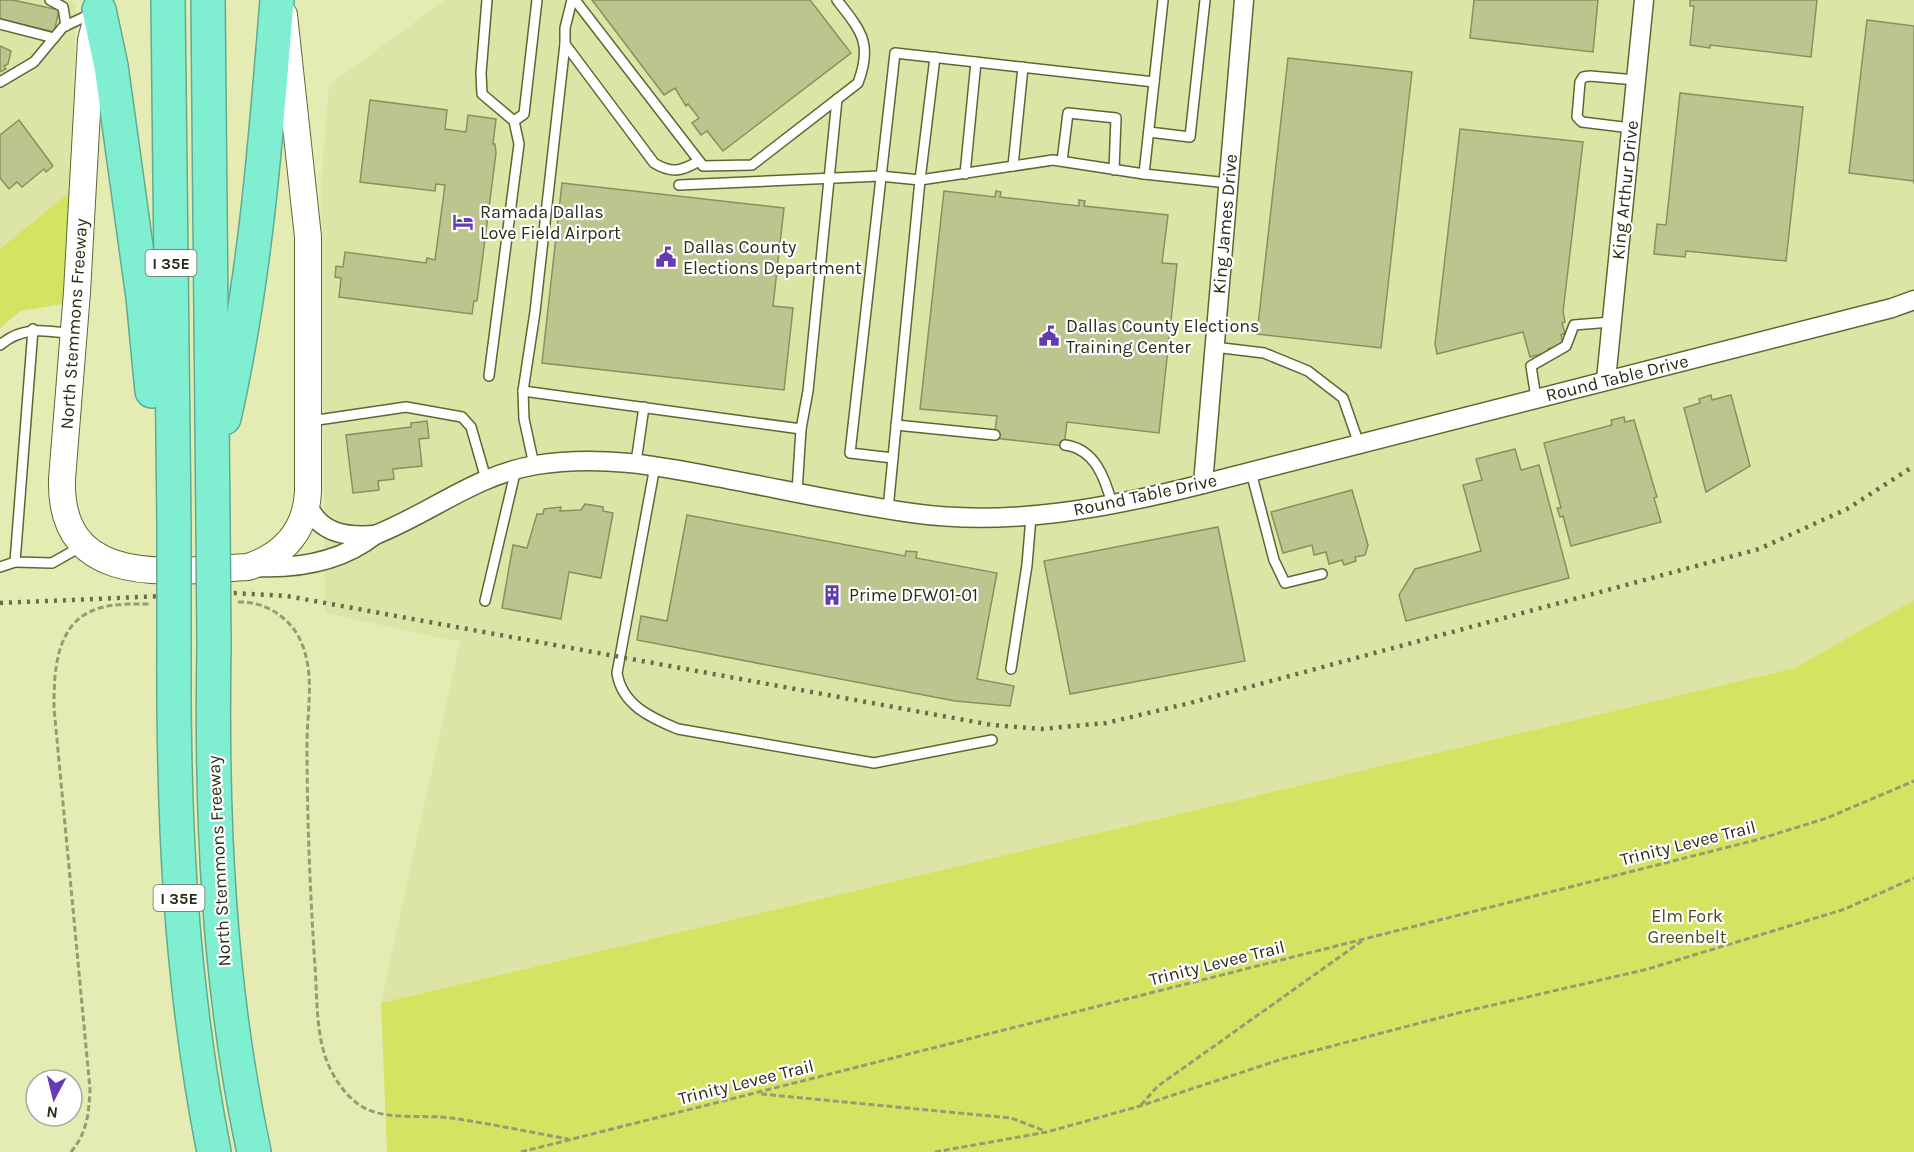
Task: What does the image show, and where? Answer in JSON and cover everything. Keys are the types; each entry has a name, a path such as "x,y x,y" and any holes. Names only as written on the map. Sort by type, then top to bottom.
{"highway":[{"name":"I 35E","path":"168,0 175,821 180,904 190,1000 214,1152"},
{"name":"North Stemmons Freeway","path":"208,0 214,645 213,802 218,896 226,977 254,1152"},
{"path":"212,466 241,345 269,100 277,0"},
{"path":"97,3 113,77 142,297 152,398 174,513"}],"main road":[{"name":"North Stemmons Freeway","path":"97,3 92,40 74,334 61,494 69,528 83,546 109,564 130,568 248,567 272,558 292,540 302,521 307,503 308,237 282,0"}],"street":[{"name":"King James Drive","path":"1203,484 1244,0"},
{"name":"King Arthur Drive","path":"1606,380 1644,0"},
{"name":"Round Table Drive","path":"248,567 279,568 318,561 359,548 375,535 486,478 534,465 580,460 636,462 888,509 948,517 1031,517 1112,504 1203,484 1892,308 1914,300"},
{"name":"Round Table Drive","path":"307,503 317,520 334,533 355,536 375,535"}],"lane":[{"path":"50,0 63,7 66,26"},
{"path":"487,0 481,73 482,94 514,121 519,144 489,376"},
{"path":"514,121 524,114 537,0"},
{"path":"534,465 524,419 523,391 535,312 565,28 573,0"},
{"path":"573,0 703,166 752,165 858,83 864,66 866,44 861,31 837,0"},
{"path":"1144,174 1162,0"},
{"path":"1149,132 1190,137 1205,0"},
{"path":"0,82 34,62 66,26 97,3"},
{"path":"0,24 54,38"},
{"path":"565,44 654,163 666,170 682,171 699,161"},
{"path":"893,458 850,453 895,52 1154,82"},
{"path":"888,509 920,180 935,57"},
{"path":"965,174 976,62"},
{"path":"1012,166 1023,67"},
{"path":"1631,128 1582,122 1577,117 1580,82 1583,77 1590,76 1636,80"},
{"path":"797,492 801,429 808,392 837,99"},
{"path":"1062,161 1068,113 1116,118 1114,170"},
{"path":"680,185 880,176 920,180 1053,160 1144,174 1228,183"},
{"path":"1536,398 1531,366 1566,346 1574,325 1611,322"},
{"path":"0,345 13,334 33,329 74,334"},
{"path":"15,562 33,329"},
{"path":"1214,347 1264,353 1308,371 1343,398 1359,444"},
{"path":"523,391 801,429"},
{"path":"308,422 406,407 462,417 471,427 486,478"},
{"path":"636,462 644,407"},
{"path":"896,426 995,435"},
{"path":"1065,445 1075,447 1093,460 1106,479 1112,504"},
{"path":"656,466 624,627 618,673 619,681 632,703 648,716 678,729 874,762 992,740"},
{"path":"485,601 516,469"},
{"path":"1251,472 1274,560 1286,583 1322,574"},
{"path":"1011,669 1027,566 1031,517"},
{"path":"0,567 15,562 52,563 83,546"}],"path":[{"name":"Trinity Levee Trail","path":"521,1152 758,1094 1756,840 1827,818 1914,781"},
{"path":"935,1152 1047,1132 1140,1106 1279,1060 1454,1014 1648,969 1845,909 1914,878"},
{"path":"1140,1106 1158,1086 1364,940"},
{"path":"758,1094 1011,1119 1047,1132"}],"shaded area":[{"path":"0,0 70,0 76,4 72,190 0,249"},
{"path":"445,0 1914,0 1914,600 1795,668 381,1003 460,642 325,613 321,186 329,85"}],"green space":[{"path":"72,190 63,304 20,311 0,328 0,249"},
{"name":"Elm Fork Greenbelt","path":"1914,600 1914,1152 387,1152 381,1003 1795,668"}],"building":[{"path":"0,0 13,0 59,10 54,32 0,19"},
{"path":"592,0 810,0 851,53 723,151 707,131 701,135 692,123 699,118 688,104 686,106 675,88 664,95"},
{"path":"1474,0 1598,0 1593,52 1470,38"},
{"path":"1690,0 1817,0 1811,57 1710,45 1710,48 1690,45 1694,6 1690,6"},
{"path":"1867,20 1914,26 1914,181 1849,173"},
{"path":"0,46 11,51 8,64 4,66 6,69 0,72"},
{"path":"1288,58 1412,72 1381,348 1257,334"},
{"path":"1680,93 1803,107 1786,261 1686,251 1685,257 1654,254 1657,224 1666,225"},
{"name":"Ramada Dallas Love Field Airport","path":"370,100 447,110 445,129 466,132 468,115 496,119 493,144 495,144 496,153 477,301 474,301 472,314 339,297 341,278 335,277 336,266 343,267 345,252 426,263 427,258 435,260 445,185 436,184 435,191 360,182"},
{"path":"19,120 53,166 46,172 44,169 22,187 17,182 9,189 0,178 0,135"},
{"path":"1460,129 1583,142 1563,312 1565,322 1562,323 1565,333 1561,335 1563,344 1548,349 1549,352 1530,357 1523,332 1437,354 1435,344"},
{"name":"Dallas County Elections Department","path":"562,183 784,208 773,306 793,308 784,390 542,363"},
{"name":"Dallas County Elections Training Center","path":"944,191 995,197 996,191 1001,192 1000,197 1079,206 1079,200 1085,201 1084,206 1168,215 1162,263 1177,264 1159,433 1067,422 1064,446 994,438 997,416 920,409"},
{"path":"1711,395 1712,400 1731,395 1750,466 1706,492 1684,408 1700,403 1699,399"},
{"path":"1624,417 1625,422 1634,420 1657,497 1654,498 1661,522 1571,546 1563,516 1560,517 1557,508 1561,508 1544,443 1612,425 1611,420"},
{"path":"427,421 429,438 419,439 422,466 393,469 394,479 378,481 379,490 353,493 346,435 411,427 411,423"},
{"path":"1515,449 1521,470 1539,465 1569,578 1406,621 1399,595 1415,569 1481,551 1463,485 1482,480 1476,459"},
{"path":"1352,490 1368,545 1365,555 1355,557 1356,561 1344,565 1342,560 1329,564 1326,552 1314,555 1312,545 1283,553 1271,512"},
{"path":"585,504 603,507 603,511 613,513 601,578 569,572 561,619 502,608 513,545 527,548 537,514 543,514 544,509 561,507 560,511 581,510"},
{"name":"Prime DFW01-01","path":"687,515 905,556 906,551 917,552 916,558 997,573 977,679 1014,686 1010,706 955,701 637,640 641,616 667,621"},
{"path":"1218,527 1245,661 1070,694 1044,561"}],"railway":[{"path":"0,603 234,593 287,596 992,725 1041,729 1106,723 1186,704 1759,549 1847,509 1914,466"}],"place":[{"name":"Ramada Dallas Love Field Airport","path":"463,222"},
{"name":"Dallas County Elections Department","path":"666,257"},
{"name":"Dallas County Elections Training Center","path":"1049,336"},
{"name":"Prime DFW01-01","path":"832,595"}]}
